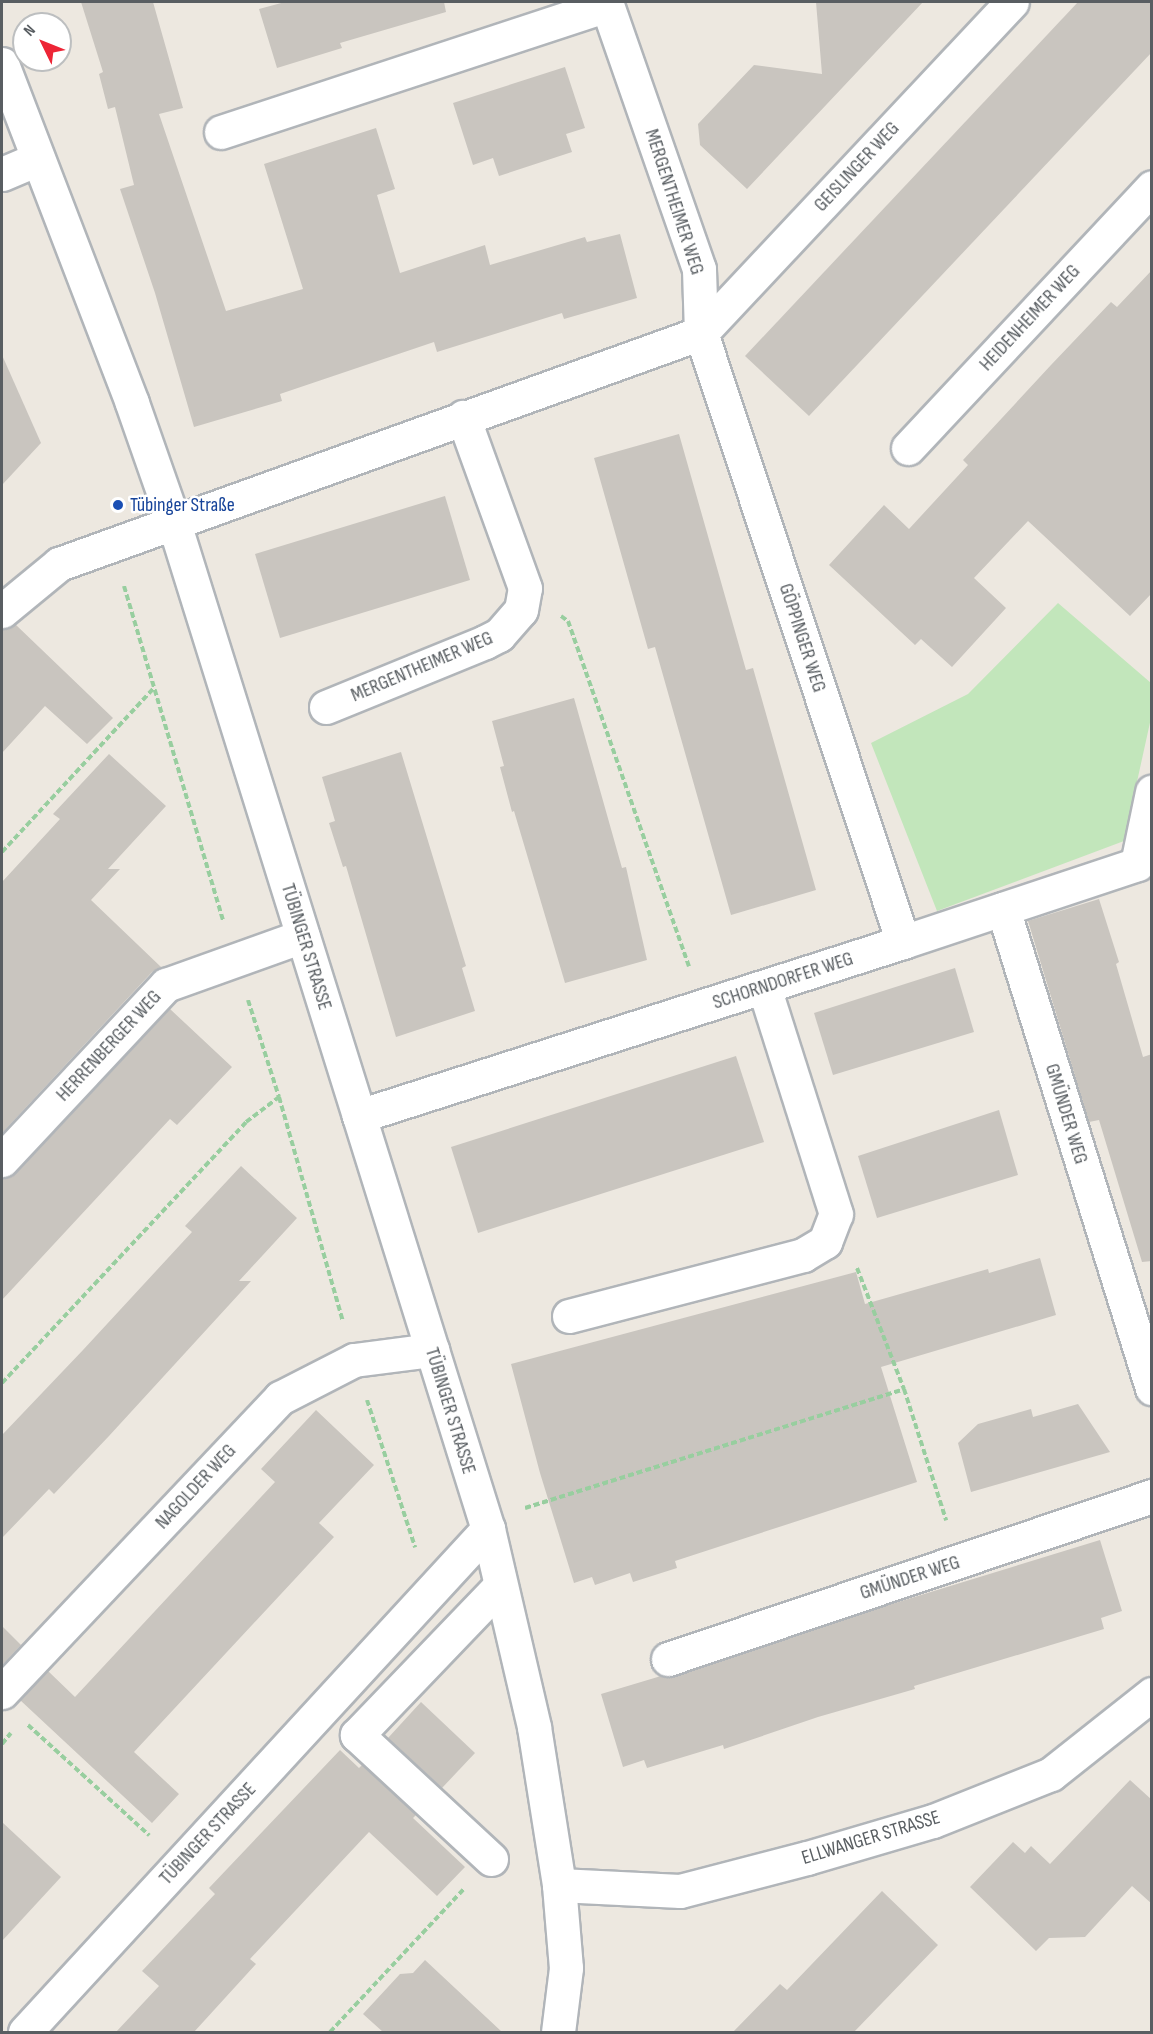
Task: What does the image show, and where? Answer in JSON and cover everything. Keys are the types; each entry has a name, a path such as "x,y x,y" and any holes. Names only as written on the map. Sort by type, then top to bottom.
{"street":[{"name":"GEISLINGER WEG","path":"701,333 1012,2"},
{"name":"MERGENTHEIMER WEG","path":"221,132 607,3 699,269 701,333"},
{"name":"TÜBINGER STRASSE","path":"2,64 132,403 174,523 486,1525 534,1727 559,1885 566,1968 558,2032"},
{"path":"2,174 38,159"},
{"name":"HEIDENHEIMER WEG","path":"908,448 1152,187"},
{"path":"2,611 58,564 701,333"},
{"name":"GÖPPINGER WEG","path":"701,333 903,942"},
{"path":"463,417 525,588"},
{"name":"MERGENTHEIMER WEG","path":"326,707 499,634 521,610 525,588"},
{"name":"SCHORNDORFER WEG","path":"359,1116 903,942 1137,864 1152,792"},
{"name":"GMÜNDER WEG","path":"1003,909 1152,1388"},
{"name":"HERRENBERGER WEG","path":"2,1160 165,985 303,936"},
{"path":"569,1316 803,1255 825,1242 836,1214 764,987"},
{"name":"NAGOLDER WEG","path":"2,1692 280,1398 354,1360 432,1350"},
{"name":"GMÜNDER WEG","path":"668,1659 1152,1496"},
{"name":"TÜBINGER STRASSE","path":"25,2032 430,1592 486,1525"},
{"path":"491,1860 357,1735 500,1586"},
{"name":"ELLWANGER STRASSE","path":"559,1885 680,1890 807,1858 933,1821 1051,1774 1152,1694"}],"path":[{"path":"111,546 235,960 279,1097 354,1360 430,1592"},
{"path":"525,588 568,621 703,1006"},
{"path":"2,852 154,688"},
{"path":"2,1383 246,1122 279,1097"},
{"path":"836,1214 904,1389 960,1561"},
{"path":"486,1525 904,1389"},
{"path":"23,1720 181,1864"},
{"path":"330,2032 491,1860"}],"green space":[{"path":"1058,603 1151,683 1151,718 1124,841 937,911 871,743 968,694"}],"building":[{"path":"81,2 153,2 183,108 159,114 226,311 303,289 264,164 376,128 395,189 377,195 400,273 485,245 490,265 585,237 587,242 620,234 637,298 564,319 562,313 437,352 434,342 280,394 282,401 194,427 155,293 120,189 134,185 115,107 108,109 99,74 103,72"},
{"path":"285,2 444,2 446,12 340,43 342,48 277,68 259,9"},
{"path":"816,2 923,2 747,189 700,145 698,124 754,65 822,74"},
{"path":"1078,2 1152,2 1152,52 809,416 745,356"},
{"path":"565,67 585,128 566,134 572,152 499,176 493,158 473,165 453,103"},
{"path":"1152,270 1152,593 1130,616 1028,521 974,578 1006,608 952,667 921,639 915,645 829,565 884,505 909,529 968,465 963,460 1051,365 1111,302 1117,307"},
{"path":"2,355 41,443 2,485"},
{"path":"679,434 746,670 753,668 816,890 731,915 655,647 648,649 594,458"},
{"path":"445,496 470,580 280,638 255,554"},
{"path":"15,624 113,718 87,744 45,706 2,753 2,629"},
{"path":"574,698 622,868 626,867 647,960 565,983 514,811 512,812 500,767 504,766 492,721"},
{"path":"401,752 466,966 462,968 475,1011 396,1037 346,866 343,867 329,823 335,821 322,777"},
{"path":"109,754 166,806 108,869 120,869 91,900 161,967 152,972 2,1133 2,882 60,819 53,814"},
{"path":"1099,899 1119,962 1116,964 1143,1057 1152,1054 1152,1261 1142,1262 1099,1120 1089,1122 1028,921"},
{"path":"955,968 974,1032 833,1075 814,1013"},
{"path":"170,1009 232,1067 177,1125 170,1119 2,1300 2,1178 16,1173"},
{"path":"736,1056 764,1142 478,1233 451,1147"},
{"path":"999,1110 1018,1175 877,1218 858,1156"},
{"path":"241,1166 297,1218 239,1281 251,1281 109,1436 54,1494 49,1489 2,1538 2,1435 192,1232 185,1226"},
{"path":"1040,1258 1056,1315 881,1367 917,1482 675,1561 677,1568 633,1582 630,1573 595,1585 592,1577 574,1583 540,1473 511,1364 856,1272 865,1304 988,1269 989,1273"},
{"path":"1078,1404 1110,1452 971,1492 958,1443 978,1424 1031,1409 1033,1417"},
{"path":"316,1410 374,1465 319,1523 334,1537 134,1752 179,1794 152,1823 20,1700 48,1671 75,1697 275,1482 261,1469"},
{"path":"1100,1540 1122,1611 1101,1618 1104,1629 914,1686 915,1689 818,1717 724,1749 723,1745 647,1768 644,1760 623,1767 601,1694 661,1676 674,1677 872,1610"},
{"path":"2,1626 21,1645 2,1665"},
{"path":"421,1702 475,1753 442,1788 388,1738"},
{"path":"340,1750 359,1768 362,1765 416,1815 413,1818 465,1867 437,1896 369,1832 250,1959 256,1964 194,2032 116,2032 159,1986 142,1971 215,1894 209,1888"},
{"path":"1130,1780 1152,1800 1152,1904 1132,1886 1085,1937 1049,1938 1036,1951 970,1887 1013,1842 1025,1853 1031,1846 1050,1864"},
{"path":"2,1822 61,1877 2,1941"},
{"path":"882,1891 938,1945 854,2032 733,2032 780,1984 787,1990"},
{"path":"425,1960 502,2032 383,2032 363,2014 400,1974 413,1973"}],"place":[{"name":"Tübinger Straße","path":"118,505"}]}
